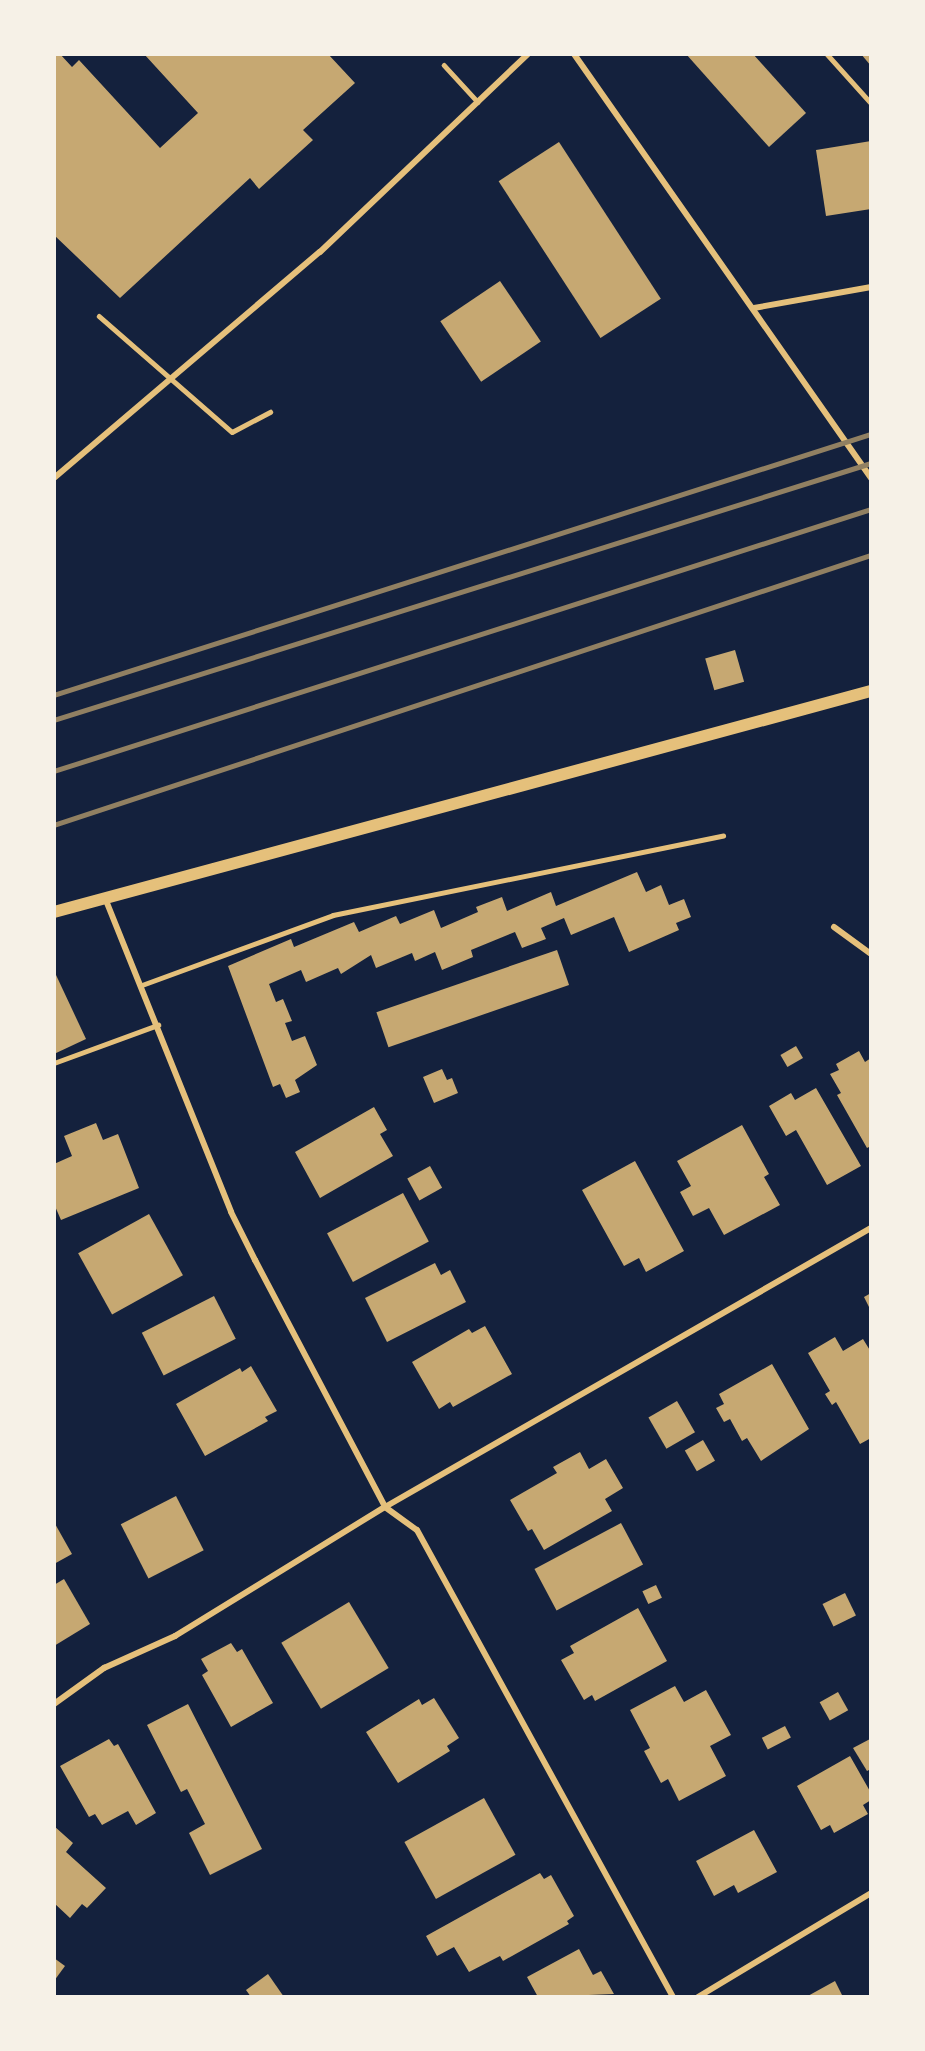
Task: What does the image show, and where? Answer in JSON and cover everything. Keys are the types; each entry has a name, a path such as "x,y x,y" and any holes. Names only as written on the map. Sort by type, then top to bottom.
{"main road":[{"path":"54,912 871,691"}],"street":[{"path":"54,478 175,378 320,252 528,54"},
{"path":"574,54 871,478"},
{"path":"754,308 871,287"},
{"path":"105,898 142,985 231,1212 385,1508 417,1530 673,1997"},
{"path":"834,927 871,954"},
{"path":"54,1704 104,1668 175,1636 385,1508 871,1228"},
{"path":"698,1997 871,1893"}],"lane":[{"path":"827,54 871,102"},
{"path":"444,65 478,102"},
{"path":"99,316 175,378 232,432 270,412"},
{"path":"142,985 333,915 723,836"},
{"path":"54,1063 158,1025"}],"building":[{"path":"54,54 60,54 72,67 79,60 160,148 198,113 144,54 328,54 355,83 303,130 313,140 259,189 250,178 120,298 54,235"},
{"path":"686,54 753,54 806,113 769,147"},
{"path":"861,54 871,54 871,66"},
{"path":"871,141 871,209 826,216 816,150"},
{"path":"559,142 661,299 600,338 499,181"},
{"path":"500,281 541,342 481,382 440,321"},
{"path":"735,650 744,682 714,690 705,659"},
{"path":"637,872 646,892 661,885 669,905 684,899 691,917 676,923 679,930 629,952 614,917 571,935 564,918 541,928 546,939 522,948 515,932 471,950 473,957 442,970 435,952 415,961 412,953 376,968 371,955 341,974 338,968 306,982 301,970 269,984 276,1002 283,999 292,1021 285,1023 292,1041 305,1036 317,1065 295,1080 300,1092 286,1098 280,1084 273,1087 228,966 291,939 294,947 354,922 359,932 396,916 400,924 434,910 441,928 478,912 476,907 502,897 507,911 551,892 556,906"},
{"path":"557,950 569,985 388,1047 376,1012"},
{"path":"56,975 86,1039 54,1054 54,976"},
{"path":"796,1046 803,1058 787,1067 780,1055"},
{"path":"859,1051 865,1062 871,1058 871,1146 867,1148 837,1095 841,1093 830,1074 839,1070 836,1064"},
{"path":"442,1069 447,1080 452,1078 458,1093 434,1103 423,1077"},
{"path":"816,1088 861,1166 827,1185 796,1130 786,1136 769,1106 791,1093 795,1100"},
{"path":"374,1107 387,1130 380,1134 393,1156 320,1198 295,1152"},
{"path":"96,1123 103,1140 118,1134 139,1188 61,1220 54,1204 54,1164 72,1156 64,1136"},
{"path":"742,1125 769,1174 764,1177 780,1205 724,1235 709,1208 693,1216 680,1192 691,1186 677,1161"},
{"path":"635,1161 684,1251 646,1272 639,1258 624,1266 582,1190"},
{"path":"430,1166 442,1188 419,1200 407,1179"},
{"path":"403,1193 429,1242 353,1282 327,1233"},
{"path":"149,1214 183,1275 112,1314 78,1253"},
{"path":"435,1263 441,1275 450,1270 466,1302 387,1342 365,1298"},
{"path":"871,1293 871,1311 864,1297"},
{"path":"214,1296 236,1339 164,1376 142,1333"},
{"path":"485,1326 512,1374 453,1407 450,1402 439,1409 412,1362 469,1329 472,1333"},
{"path":"835,1337 843,1351 863,1339 871,1352 871,1438 860,1444 836,1402 832,1405 825,1394 830,1391 808,1353"},
{"path":"772,1364 809,1429 761,1461 747,1438 742,1441 730,1419 724,1422 716,1408 724,1404 719,1394"},
{"path":"251,1366 277,1411 265,1417 268,1421 205,1456 176,1404 240,1368 242,1372"},
{"path":"677,1401 695,1432 666,1449 648,1418"},
{"path":"703,1440 715,1461 697,1471 685,1450"},
{"path":"580,1452 589,1469 606,1459 623,1488 605,1499 612,1511 544,1550 532,1529 528,1531 510,1500 557,1473 553,1467"},
{"path":"176,1496 204,1550 148,1578 121,1524"},
{"path":"54,1522 72,1554 54,1564"},
{"path":"621,1523 643,1564 557,1611 534,1569"},
{"path":"64,1579 90,1624 54,1646 54,1585"},
{"path":"656,1585 662,1598 648,1604 642,1591"},
{"path":"845,1593 856,1615 833,1626 823,1604"},
{"path":"349,1602 389,1668 321,1709 281,1643"},
{"path":"638,1608 667,1661 595,1701 592,1695 584,1700 561,1660 574,1653 570,1646"},
{"path":"231,1643 237,1652 242,1649 273,1703 231,1727 202,1675 208,1671 201,1659"},
{"path":"675,1686 684,1702 706,1690 731,1735 710,1746 726,1776 679,1801 668,1779 661,1783 644,1751 650,1748 630,1710"},
{"path":"838,1692 848,1710 830,1721 820,1702"},
{"path":"434,1698 459,1738 447,1746 450,1751 398,1783 366,1732 419,1699 422,1705"},
{"path":"188,1704 262,1849 210,1875 189,1833 205,1824 187,1789 181,1792 147,1725"},
{"path":"785,1726 791,1738 768,1749 762,1738"},
{"path":"109,1739 114,1746 118,1744 156,1813 136,1825 128,1811 102,1825 95,1814 89,1817 60,1766"},
{"path":"870,1739 871,1769 867,1771 853,1748"},
{"path":"850,1756 871,1793 871,1800 863,1805 868,1814 834,1833 830,1825 821,1830 797,1786"},
{"path":"484,1798 516,1855 436,1899 404,1842"},
{"path":"54,1826 73,1843 66,1852 106,1888 87,1908 82,1904 70,1918 54,1903"},
{"path":"754,1830 777,1872 738,1893 734,1885 714,1896 696,1861"},
{"path":"540,1873 544,1879 551,1875 574,1916 567,1921 569,1924 503,1961 500,1956 469,1972 454,1947 437,1956 426,1936"},
{"path":"579,1949 593,1975 601,1971 614,1994 538,1997 527,1977"},
{"path":"54,1958 65,1966 54,1981"},
{"path":"268,1974 284,1997 251,1997 246,1990"},
{"path":"835,1981 843,1997 806,1997"}],"railway":[{"path":"54,695 871,434"},
{"path":"54,720 871,463"},
{"path":"54,771 871,509"},
{"path":"54,825 871,555"}]}
